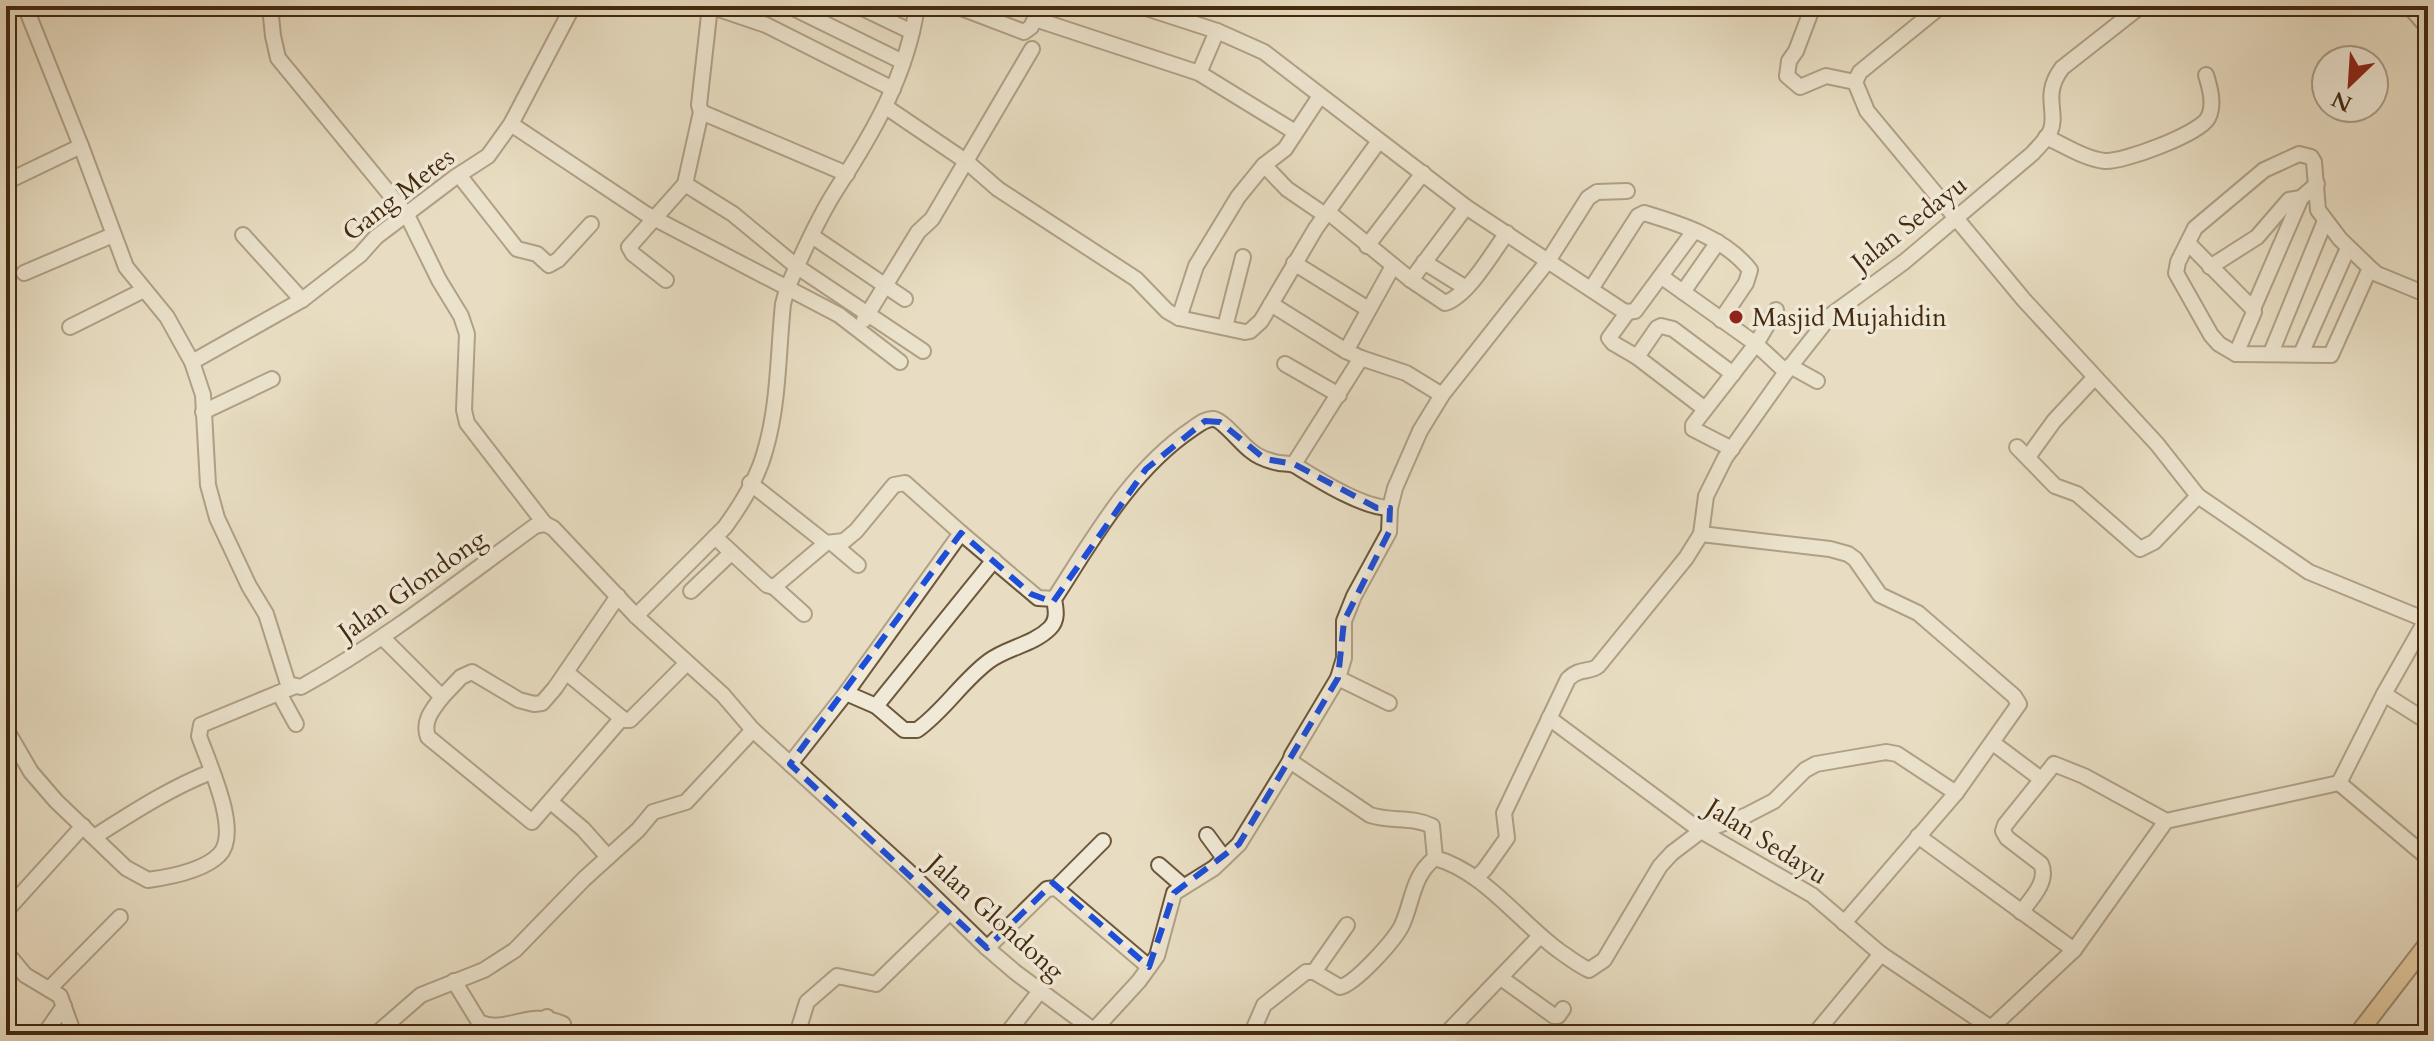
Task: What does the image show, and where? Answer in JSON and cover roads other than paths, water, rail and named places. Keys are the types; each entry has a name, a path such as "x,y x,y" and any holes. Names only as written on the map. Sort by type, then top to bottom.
{"main road":[{"path":"2357,1035 2428,943"}],"street":[{"path":"25,6 126,267 167,317 192,362 203,395 208,485 217,518 249,586 266,614 296,724"},
{"path":"270,6 278,58 407,215 467,334 467,423 545,524"},
{"name":"Gang Metes","path":"192,362 302,300 360,255 376,237 488,156 511,124 573,6"},
{"path":"666,280 629,250 630,245 685,184 701,112 699,105 710,6 766,25 893,89"},
{"path":"789,6 903,62"},
{"path":"858,6 912,32"},
{"path":"636,616 715,537 735,512 765,454 772,424 787,289 835,192 886,107 903,62 917,6"},
{"path":"956,6 1021,32 1029,30 1036,10 1199,73 1295,132"},
{"path":"1140,6 1217,31 1264,52 1466,207 1627,313"},
{"path":"1813,6 1796,51 1789,61 1787,76 1800,87 1826,76 1855,82"},
{"path":"1941,6 1860,72 1855,82 1867,111 1955,219 2094,378 2157,444 2198,496 2309,572 2427,618 2339,783"},
{"path":"2141,6 2073,59 2056,77 2050,92 2051,127 2046,137 2107,161 2148,150 2199,127 2207,120 2211,91 2206,75"},
{"path":"2409,6 2428,28"},
{"path":"1199,73 1217,31"},
{"path":"857,331 918,232 932,219 1032,49"},
{"path":"1179,318 1196,266 1238,197 1264,165 1285,149 1320,96"},
{"path":"886,107 967,162 998,189 1136,279 1167,311 1179,318 1250,331 1261,321 1326,214 1379,141"},
{"path":"701,112 847,174"},
{"path":"511,124 653,218 839,315 900,362"},
{"name":"Jalan Sedayu","path":"1476,878 1507,838 1504,813 1568,679 1581,670 1592,670 1598,666 1686,558 1701,534 1706,496 1732,449 1788,369 1831,315 1904,262 2033,153 2046,137"},
{"path":"6,182 81,146"},
{"path":"2370,268 2333,353 2328,356 2236,354 2211,335 2176,268 2195,228 2264,170 2293,155 2304,154 2314,162 2317,184 2315,206 2348,248 2377,274 2428,295"},
{"path":"1264,165 1287,189 1326,214 1445,303 1453,301 1466,288 1507,233"},
{"path":"1367,246 1423,173"},
{"path":"459,175 517,249 537,254 549,265 558,260 591,224"},
{"path":"685,184 733,214 796,266 923,351"},
{"path":"2236,354 2301,198 2317,184"},
{"path":"1097,1033 1149,967 1162,943 1174,893 1214,868 1239,844 1338,678 1344,658 1344,621 1389,532 1390,508 1403,467 1442,395 1548,261 1592,194 1627,191"},
{"path":"2210,267 2257,237 2289,200 2301,198"},
{"path":"1411,280 1466,207"},
{"path":"1591,289 1641,213 1718,242 1750,270 1746,283 1721,320"},
{"path":"2271,353 2325,221"},
{"path":"1694,231 1635,311 1627,313 1609,338 1705,409"},
{"path":"24,273 113,235"},
{"path":"243,235 302,300"},
{"path":"812,236 905,299"},
{"path":"1683,292 1718,242"},
{"path":"2188,243 2253,309"},
{"path":"2301,354 2348,248"},
{"path":"1225,327 1243,257"},
{"path":"1424,262 1466,288"},
{"path":"1294,263 1368,309"},
{"path":"1346,351 1393,266"},
{"path":"1662,277 1788,369 1817,381"},
{"path":"70,327 144,290"},
{"path":"1271,304 1346,351 1406,373 1442,395"},
{"path":"1732,449 1693,429 1695,421 1756,344 1776,310"},
{"path":"1637,357 1657,328 1666,326 1733,374"},
{"path":"1294,464 1361,358"},
{"path":"1285,364 1339,395"},
{"path":"2094,378 2022,452 2055,486 2077,494 2140,549 2154,542 2198,496"},
{"path":"203,412 272,379"},
{"path":"846,693 876,706 904,730 917,730 987,663 1006,651 1027,644 1052,627 1056,618 1054,599 1091,543 1146,469 1205,421 1213,419 1220,422 1252,452 1265,459 1294,464 1313,477 1377,508 1390,508"},
{"path":"774,587 829,543 844,541 856,531 894,485 900,482 905,483 1038,598 1054,599"},
{"path":"750,483 858,565"},
{"name":"Jalan Glondong","path":"211,772 199,736 201,725 286,690 301,687 383,638 535,526 545,524 553,528 636,616 723,695 753,730 909,872 987,948 1097,1033"},
{"path":"2428,527 2428,545"},
{"path":"790,764 846,693 961,533"},
{"path":"1701,534 1830,549 1848,554 1880,595 1918,613 2018,701 2016,711 1956,793 1844,923"},
{"path":"715,537 804,614"},
{"path":"691,591 731,553"},
{"path":"876,706 994,560"},
{"path":"688,565 703,580"},
{"path":"618,596 547,698 534,704 519,700 472,672 461,677 442,697 427,720 426,732 428,737 532,822 622,718"},
{"path":"383,638 442,697"},
{"path":"566,672 622,718 630,720 687,663"},
{"path":"1338,678 1389,703"},
{"path":"2384,694 2428,722"},
{"name":"Jalan Sedayu","path":"1549,718 1701,831 1812,895 1881,954 1987,1032"},
{"path":"6,729 43,787 89,832 126,868 148,880 202,866 219,855 226,845 228,830 211,772 177,785 89,832 6,911"},
{"path":"375,1035 421,995 515,950 653,812 686,802 753,730"},
{"path":"1993,743 2041,779"},
{"path":"1435,858 1476,878 1540,936 1582,967 1594,969 1604,960 1660,866 1672,853 1701,831 1745,816 1774,801 1805,770 1816,764 1886,752 1904,757 1956,793"},
{"path":"1251,1035 1264,1005 1306,972 1314,972 1340,987 1355,980 1401,929 1415,881 1435,858 1432,826 1417,820 1370,815 1290,761"},
{"path":"2021,912 2043,880 2044,869 2007,838 2003,831 2051,767 2059,764 2166,821 2339,783"},
{"path":"2339,783 2428,858"},
{"path":"551,802 583,829 608,857"},
{"path":"1987,1032 2074,950 2166,821"},
{"path":"1207,835 1224,858"},
{"path":"1918,836 2074,950"},
{"path":"987,948 1047,889 1056,888 1103,841"},
{"path":"1159,865 1183,886"},
{"path":"1056,888 1149,967"},
{"path":"798,1031 807,1002 832,979 842,975 876,984 950,912"},
{"path":"49,989 120,917"},
{"path":"1314,972 1347,925"},
{"path":"1445,1035 1540,936"},
{"path":"6,952 25,975 60,996 72,1029 79,1035"},
{"path":"1814,1035 1881,954"},
{"path":"1501,978 1556,1016 1563,1009"},
{"path":"454,981 479,1022 486,1025 500,1026 547,1017 563,1024"},
{"path":"1006,1035 1040,991"},
{"path":"44,1035 64,1006"},
{"path":"540,1035 547,1017"}],"place":[{"name":"Masjid Mujahidin","path":"1736,317"}]}
